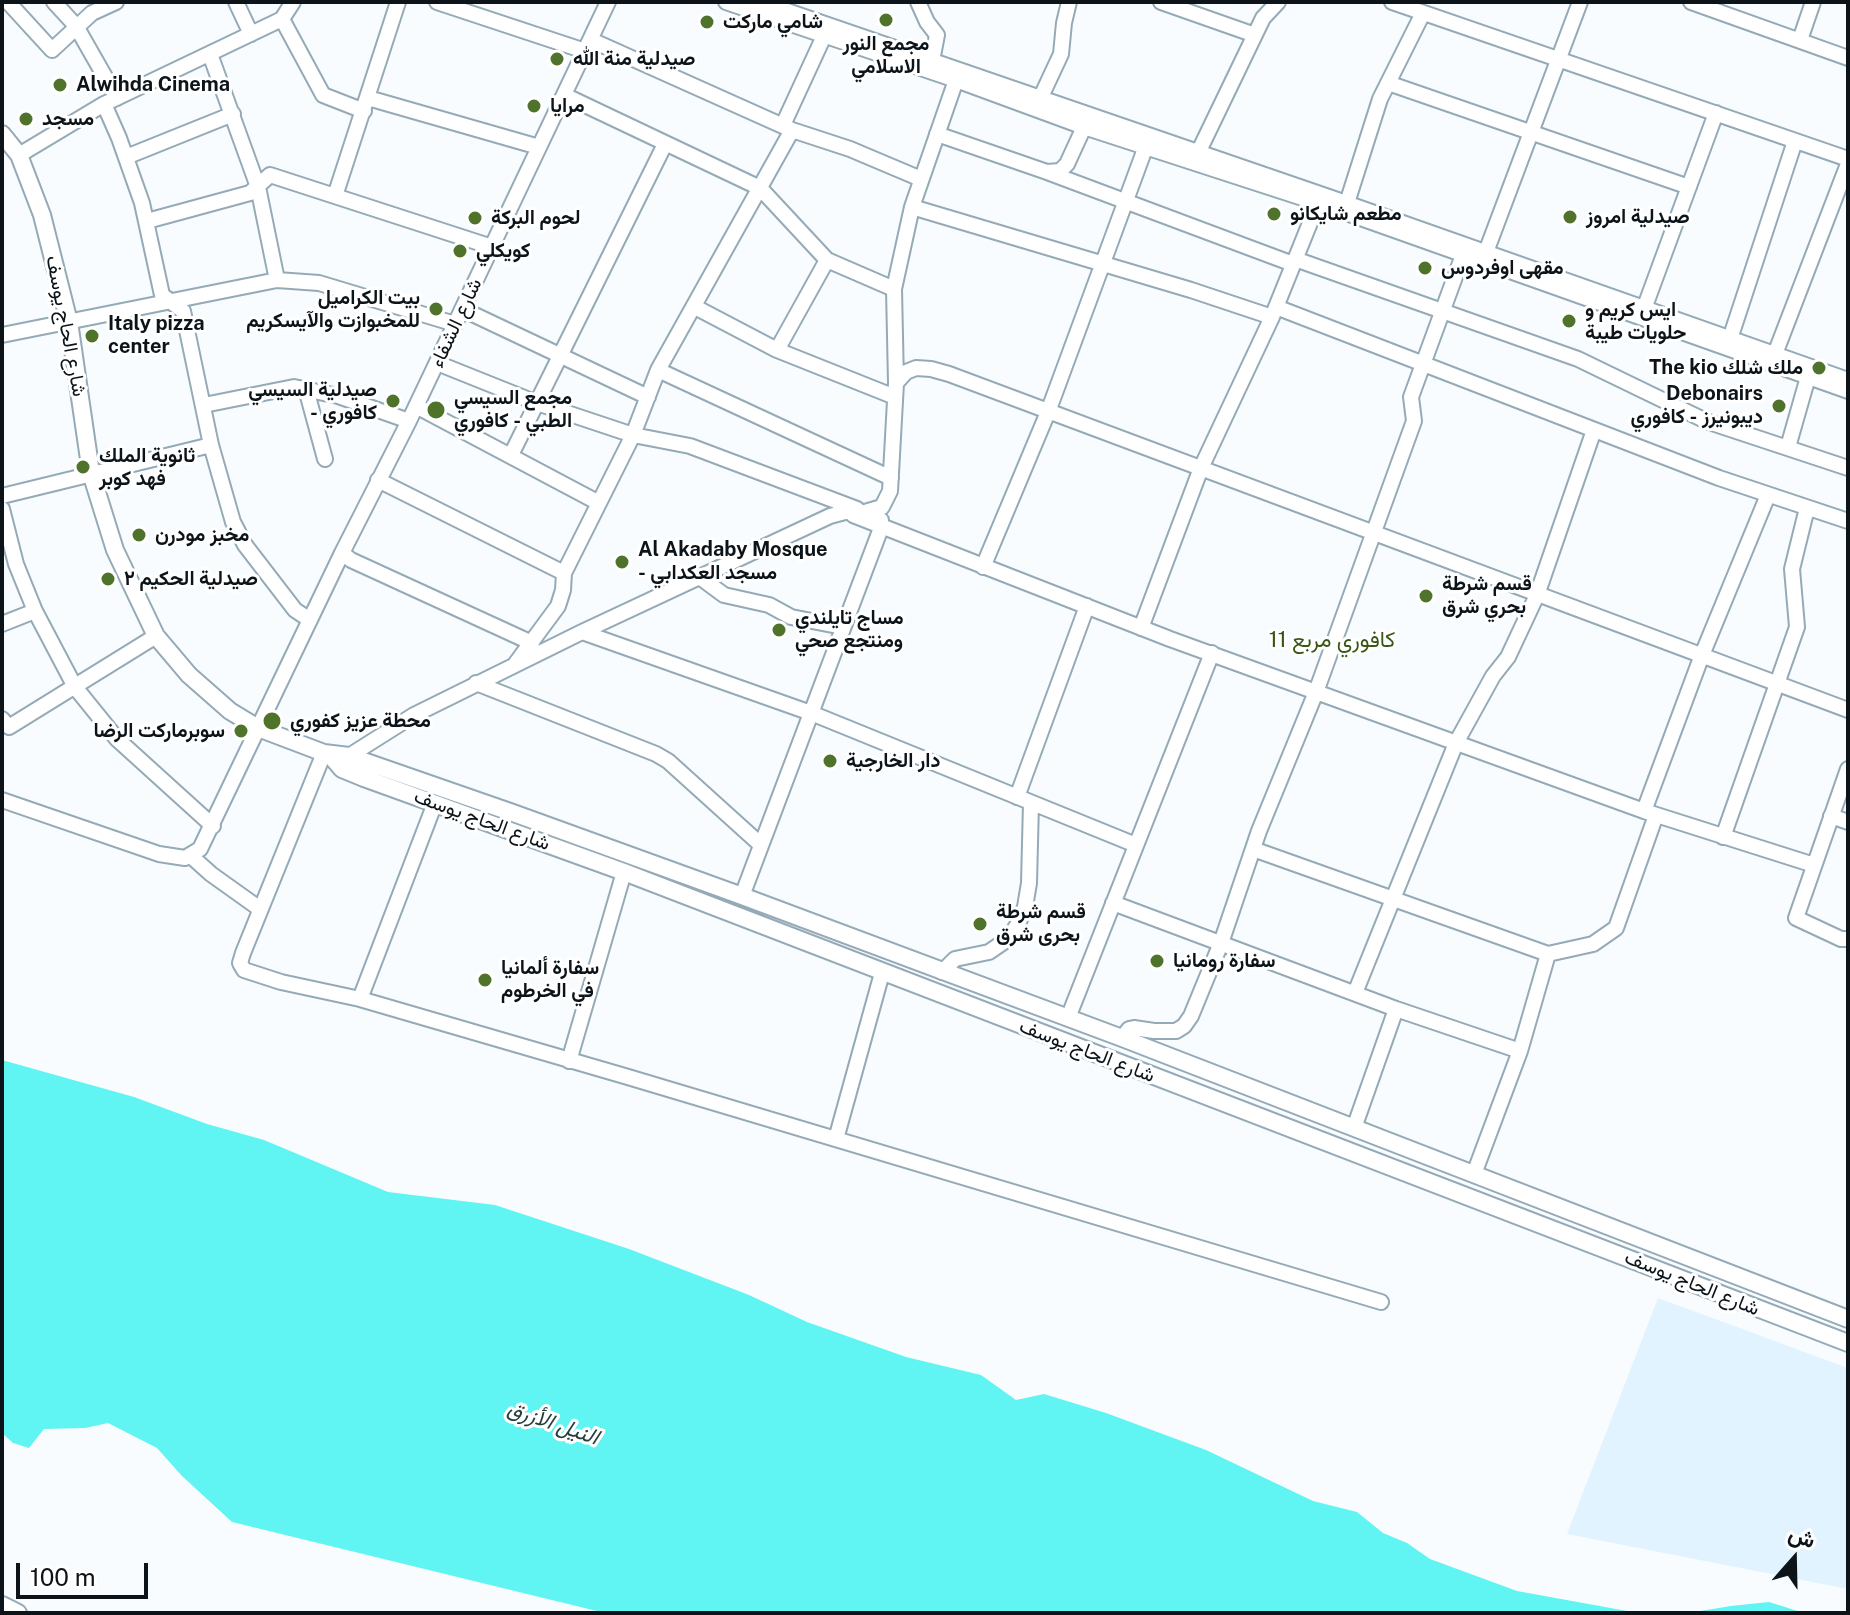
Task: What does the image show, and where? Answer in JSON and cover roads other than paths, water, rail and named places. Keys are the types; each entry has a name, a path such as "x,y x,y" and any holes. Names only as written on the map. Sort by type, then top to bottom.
{"main road":[{"name":"شارع الحاج يوسف","path":"2,134 19,155 42,215 69,322 91,473 115,550 156,636 203,688 230,711 258,728 327,754 435,803 624,872 1848,1343"},
{"name":"شارع الحاج يوسف","path":"367,771 742,896 1122,1038 1848,1319"},
{"path":"935,993 942,972"},
{"path":"1676,1277 1684,1256"},
{"path":"2,1605 18,1613"}],"street":[{"path":"4,2 52,50 92,13 116,2"},
{"path":"54,2 76,26 110,101 147,221 162,295 183,311 211,445 233,522 245,545 295,610 310,620"},
{"path":"236,2 251,34"},
{"path":"19,155 110,101 282,19 293,2"},
{"path":"335,196 398,2"},
{"path":"437,2 588,45 921,179"},
{"name":"شارع الشفاء","path":"191,856 200,849 213,826 608,2"},
{"path":"726,2 932,61 1347,203 1484,257 1848,391"},
{"path":"761,2 822,29 1084,127 1318,203 1463,255 1484,257 1644,309 1848,380"},
{"path":"918,2 937,35 932,61"},
{"path":"1040,99 1061,54 1069,2"},
{"path":"1161,2 1255,35"},
{"path":"1198,153 1263,18 1278,2"},
{"path":"1392,2 1716,113 1848,162 1775,354 1760,360"},
{"path":"1691,2 1848,58"},
{"path":"1800,40 1813,2"},
{"path":"1484,257 1576,3"},
{"path":"1347,203 1388,83 1423,13"},
{"path":"282,19 323,95 539,147"},
{"path":"514,666 558,606 564,573 633,435 658,370 760,188 788,127 822,29"},
{"path":"210,54 258,187 277,280"},
{"path":"742,896 881,528 882,507 890,491 896,390 894,289 912,207 956,80"},
{"path":"1388,83 1689,187"},
{"path":"564,95 760,188 827,260 894,289"},
{"path":"1644,309 1716,113"},
{"path":"126,157 233,114"},
{"path":"1047,172 1060,171 1067,164 1084,127"},
{"path":"937,134 1126,203 1578,359 1706,421 1848,468"},
{"path":"1730,339 1795,141"},
{"path":"511,455 665,144"},
{"path":"983,567 1048,412 1146,146"},
{"path":"147,221 250,193 270,175 492,247"},
{"path":"1141,628 1201,468 1274,312 1318,203"},
{"path":"912,207 1274,312 1424,364 1768,495 1848,521"},
{"path":"1122,1038 1129,1029 1134,1028 1176,1031 1191,1016 1316,692 1414,421 1411,397 1463,255"},
{"path":"777,350 827,260"},
{"path":"2,335 277,280 319,283 455,324"},
{"path":"695,307 777,350 896,390"},
{"path":"462,309 648,397"},
{"path":"437,363 537,403 633,435 690,446 865,512"},
{"path":"896,390 906,372 916,368 931,369 1848,710"},
{"path":"658,370 891,478"},
{"path":"1788,447 1808,377"},
{"path":"204,405 294,387 338,396 409,421"},
{"path":"306,389 325,459"},
{"path":"416,406 599,503"},
{"path":"1355,993 1456,743 1493,676 1508,657 1537,595 1594,430"},
{"path":"2,496 211,445"},
{"path":"378,480 564,573"},
{"path":"1253,849 1548,954 1593,944 1616,928 1702,655 1768,495"},
{"path":"345,762 385,732 476,683 582,632 830,516 882,507"},
{"path":"1723,837 1797,627 1792,569 1807,508"},
{"path":"2,509 16,564 35,611 75,687 117,739 213,826"},
{"path":"845,512 1141,628 1316,692 1650,813 1814,865"},
{"path":"342,553 351,560 532,643"},
{"path":"701,578 724,595 769,605 791,617 843,627"},
{"path":"1017,797 1087,606"},
{"path":"2,624 35,611"},
{"path":"582,632 811,713 1136,845"},
{"path":"4,726 75,687 156,636"},
{"path":"1068,1018 1212,653"},
{"path":"476,683 668,761 761,845"},
{"path":"367,771 385,732"},
{"path":"327,754 260,909 240,963 244,970 281,982 360,999 1381,1302"},
{"path":"1848,769 1796,918 1841,939 1848,939"},
{"path":"2,800 159,854 177,858 191,856 260,909"},
{"path":"360,999 435,803"},
{"path":"942,972 955,959 989,952 1008,939 1018,924 1029,883 1031,803"},
{"path":"1831,816 1848,822"},
{"path":"569,1061 624,872"},
{"path":"1113,903 1396,1009 1520,1051"},
{"path":"1474,1174 1520,1051 1548,954"},
{"path":"836,1139 882,973"},
{"path":"1354,1128 1396,1009"}],"water":[{"name":"النيل الأزرق","path":"2,1060 134,1097 207,1124 264,1140 388,1192 495,1205 629,1249 749,1295 807,1322 906,1357 981,1375 1016,1400 1044,1394 1206,1450 1313,1501 1357,1512 1383,1533 1407,1543 1430,1559 1517,1591 1638,1613 605,1613 232,1522 157,1448 108,1423 85,1428 44,1429 29,1448 13,1443 2,1433"},
{"path":"1769,1602 1804,1613 1688,1613 1731,1606"}],"place":[{"name":"مجمع النور الاسلامي","path":"886,20"},
{"name":"شامي ماركت","path":"707,22"},
{"name":"صيدلية منة الله","path":"557,59"},
{"name":"Alwihda Cinema","path":"60,85"},
{"name":"مرايا","path":"534,106"},
{"name":"مسجد","path":"26,119"},
{"name":"مطعم شايكانو","path":"1274,214"},
{"name":"صيدلية امروز","path":"1570,217"},
{"name":"لحوم البركة","path":"475,218"},
{"name":"كويكلي","path":"460,251"},
{"name":"مقهى اوفردوس","path":"1425,268"},
{"name":"بيت الكراميل للمخبوازت والآيسكريم","path":"436,309"},
{"name":"ايس كريم و حلويات طيبة","path":"1569,321"},
{"name":"Italy pizza center","path":"92,336"},
{"name":"The kio ملك شلك","path":"1819,368"},
{"name":"صيدلية السيسي - كافوري","path":"393,401"},
{"name":"Debonairs ديبونيرز - كافوري","path":"1779,406"},
{"name":"مجمع السيسي الطبي - كافوري","path":"436,410"},
{"name":"ثانوية الملك فهد كوبر","path":"83,467"},
{"name":"مخبز مودرن","path":"139,535"},
{"name":"Al Akadaby Mosque - مسجد العكدابي","path":"622,562"},
{"name":"صيدلية الحكيم ٢","path":"108,579"},
{"name":"قسم شرطة بحري شرق","path":"1426,596"},
{"name":"مساج تايلندي ومنتجع صحي","path":"779,630"},
{"name":"محطة عزيز كفوري","path":"272,721"},
{"name":"سوبرماركت الرضا","path":"241,731"},
{"name":"دار الخارجية","path":"830,761"},
{"name":"قسم شرطة بحرى شرق","path":"980,924"},
{"name":"سفارة رومانيا","path":"1157,961"},
{"name":"سفارة ألمانيا في الخرطوم","path":"485,980"}],"district":[{"name":"كافوري مربع 11","path":"1332,640"}]}
